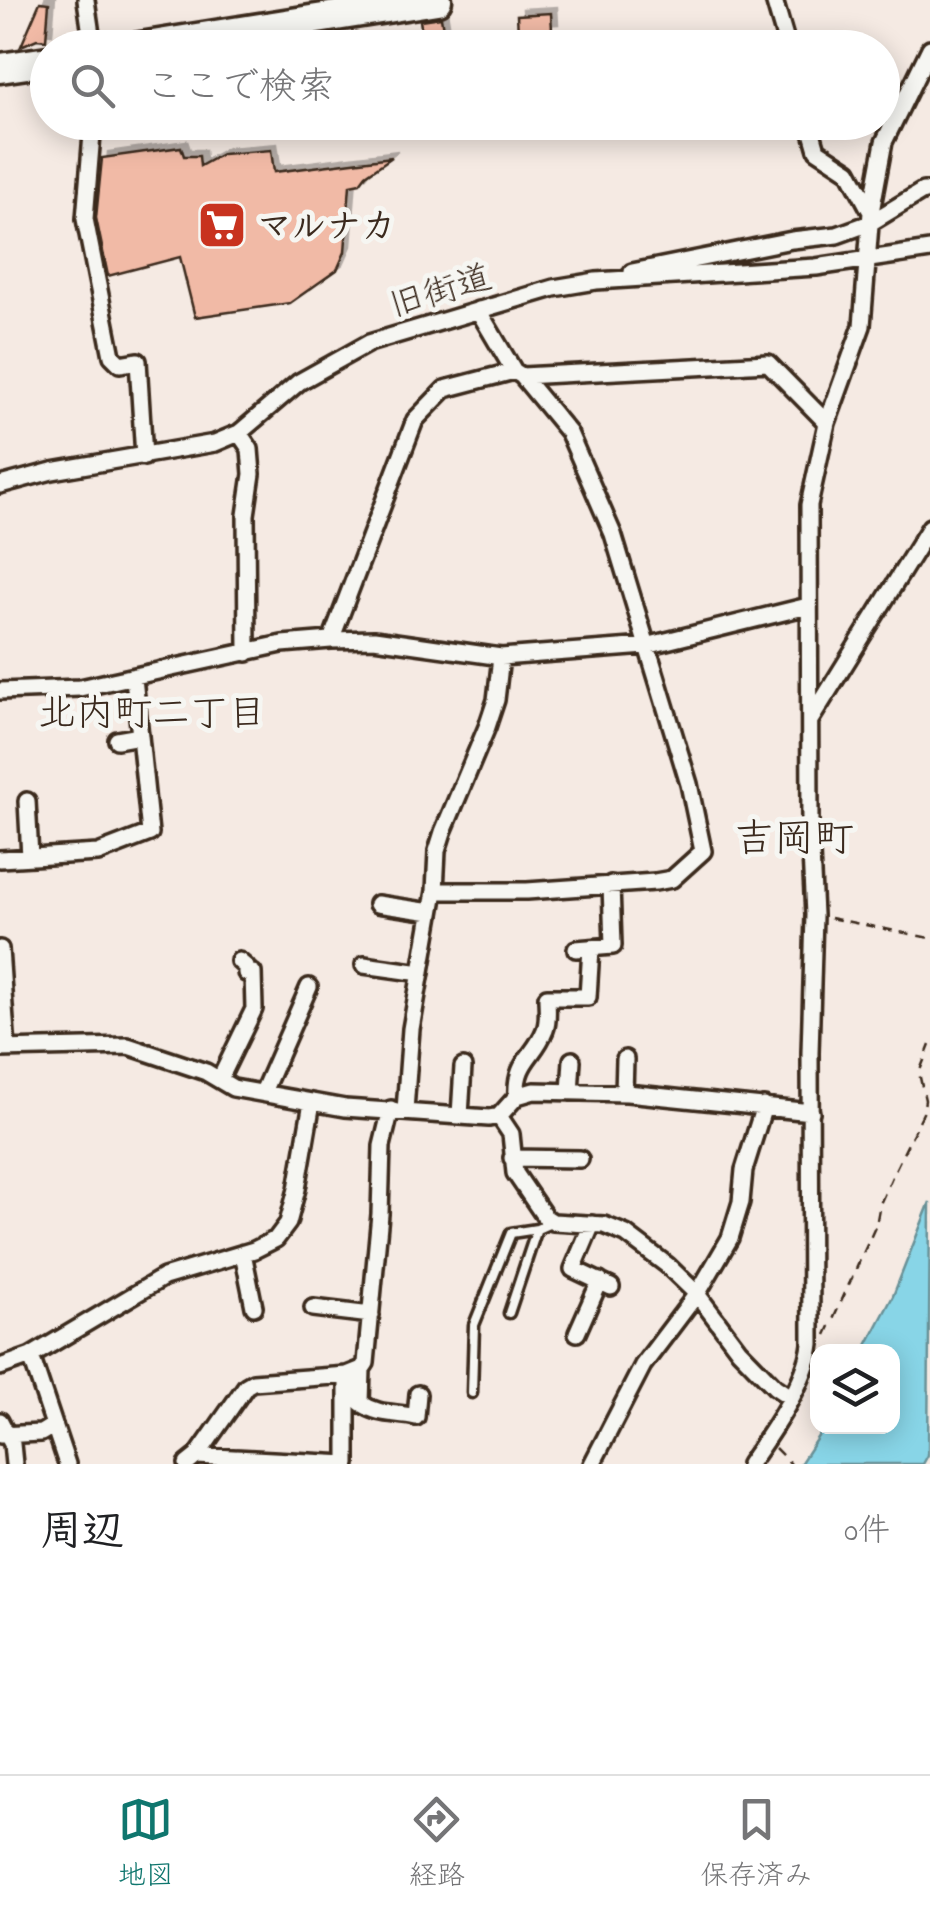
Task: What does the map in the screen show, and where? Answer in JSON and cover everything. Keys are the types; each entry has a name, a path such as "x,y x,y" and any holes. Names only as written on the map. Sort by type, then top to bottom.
{"highway":[{"path":"236,30 384,4 437,0"},
{"path":"0,68 30,64"}],"street":[{"path":"86,0 90,30"},
{"path":"774,0 783,30"},
{"path":"900,109 930,48"},
{"path":"92,140 85,218 112,356 120,364 138,361 144,457"},
{"path":"814,140 817,150 848,171 870,218"},
{"path":"812,1344 814,915 809,506 828,423 862,326 870,218 885,140"},
{"path":"627,280 632,272 792,240 837,235 930,191"},
{"name":"旧街道","path":"0,485 52,471 215,442 239,433 300,382 369,343 554,288 866,261 930,250"},
{"path":"434,892 527,890 672,879 703,851 689,784 613,534 569,433 518,374 478,310"},
{"path":"331,640 415,420 444,389 518,374 768,363 828,423"},
{"path":"239,433 250,449 252,474 246,516 246,653"},
{"path":"811,719 930,527"},
{"path":"0,691 80,688 282,644 331,640 374,639 500,657 646,646 808,606"},
{"path":"192,1460 246,1386 253,1382 354,1372 366,1363 380,1214 382,1146 398,1110 442,832 488,728 496,700 500,657"},
{"path":"0,859 98,853 150,834 134,678"},
{"path":"117,740 140,736"},
{"path":"27,801 30,858"},
{"path":"517,1096 521,1065 544,1032 547,997 588,997 584,948 613,946 611,884"},
{"path":"376,904 431,912"},
{"path":"0,950 4,1049 128,1046 220,1079 234,1088 345,1108 499,1116 517,1096 534,1091 624,1093 811,1112"},
{"path":"220,1079 254,1009 253,974 246,974 239,961"},
{"path":"364,964 421,973"},
{"path":"263,1092 309,987"},
{"path":"624,1093 625,1059"},
{"path":"570,1092 572,1060"},
{"path":"460,1115 463,1067"},
{"path":"0,1366 32,1356 164,1277 276,1239 288,1223 312,1102"},
{"path":"614,1464 594,1460 643,1365 697,1294 730,1238 741,1202 744,1170 764,1106"},
{"path":"499,1116 511,1134 516,1174 545,1217 554,1222 604,1225 626,1234 697,1294 740,1350 790,1397"},
{"path":"512,1158 580,1159"},
{"path":"577,1333 606,1284 573,1268 592,1224"},
{"path":"246,1252 258,1305"},
{"path":"313,1308 371,1315"},
{"path":"32,1356 66,1464"},
{"path":"750,1464 810,1358"},
{"path":"354,1372 361,1403 379,1414 389,1409 416,1417 418,1394"},
{"path":"192,1460 347,1464 354,1372"},
{"path":"2,1431 41,1433 54,1424"},
{"path":"2,1431 12,1444 14,1464"}],"lane":[{"path":"472,1393 474,1325 511,1233 537,1230 554,1222"},
{"path":"509,1313 537,1230"}],"path":[{"path":"814,915 930,938"},
{"path":"812,1344 826,1335 848,1292 876,1225 880,1204 923,1112 925,1100 919,1073 930,1045"},
{"path":"771,1444 790,1464"}],"water":[{"path":"930,1202 928,1455 923,1464 800,1464 819,1434 900,1434 900,1344 868,1344 893,1296"}],"building":[{"path":"40,2 49,3 47,30 30,30 30,42 21,46"},
{"path":"551,13 552,30 518,30 517,15"},
{"path":"441,17 443,30 421,30 420,20"},
{"name":"マルナカ","path":"181,147 184,156 199,156 200,166 222,154 271,150 274,172 392,157 360,183 350,185 345,252 337,270 290,303 195,317 180,257 108,276 96,218 102,158"}],"place":[{"name":"マルナカ","path":"222,225"}],"district":[{"name":"北内町二丁目","path":"152,712"},
{"name":"吉岡町","path":"794,837"}]}
